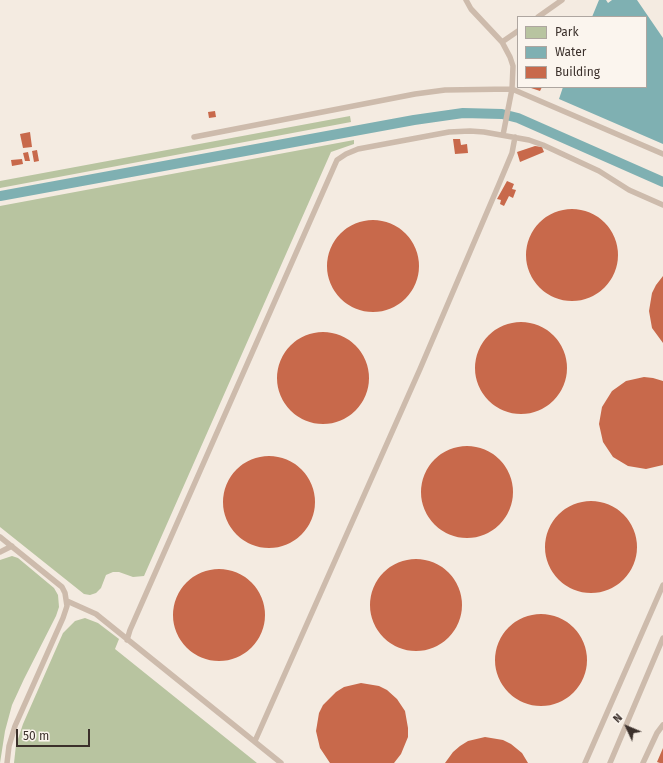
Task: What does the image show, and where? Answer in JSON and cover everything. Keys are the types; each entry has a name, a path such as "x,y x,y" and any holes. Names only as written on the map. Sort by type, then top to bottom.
{"lane":[{"path":"466,0 471,9 502,42 510,57 512,66 511,102 503,135"},
{"path":"539,16 562,0"},
{"path":"502,42 517,32"},
{"path":"194,137 415,94 446,90 512,89 663,154"},
{"path":"127,640 130,630 337,160 346,154 358,150 449,132 470,131 503,135 529,140 543,145 599,171 629,190 663,205"},
{"path":"255,741 420,369 512,153 515,137"},
{"path":"0,537 62,587 64,589 67,601 63,618 16,726 7,763"},
{"path":"0,552 12,546"},
{"path":"586,763 663,585"},
{"path":"67,601 96,614 281,763"},
{"path":"610,763 663,638"},
{"path":"643,763 657,733 663,725"}],"green space":[{"path":"350,116 351,122 0,188 0,181"},
{"path":"354,140 354,144 331,152 144,576 133,577 119,572 113,572 106,575 101,588 96,593 90,595 84,594 0,527 0,206"},
{"path":"12,556 18,558 54,588 58,595 59,607 12,705 5,731 0,763 0,560"},
{"path":"85,618 98,623 119,639 115,649 257,763 14,763 16,745 23,724 63,633 75,621"}],"water":[{"path":"599,0 606,0 608,3 612,0 637,0 663,38 663,144 559,99 563,88 647,88 647,16 592,16"}],"building":[{"path":"531,88 542,88 540,91"},
{"path":"215,111 216,117 209,118 208,112"},
{"path":"30,132 32,147 23,148 20,134"},
{"path":"453,139 460,139 461,145 467,144 468,153 455,154"},
{"path":"535,146 542,147 544,152 520,162 517,152"},
{"path":"37,150 39,161 34,162 32,151"},
{"path":"28,152 30,161 25,161 23,153"},
{"path":"22,159 23,164 12,166 11,160"},
{"path":"507,181 514,184 512,189 516,190 513,198 509,196 504,206 500,204 501,200 497,199"},
{"path":"572,209 590,212 605,222 615,237 618,255 615,273 605,288 590,298 572,301 554,298 539,288 529,273 526,255 529,237 539,222 554,212"},
{"path":"373,220 391,223 406,233 416,248 419,266 416,284 406,299 391,309 373,312 355,309 340,299 330,284 327,266 330,248 340,233 355,223"},
{"path":"663,276 663,343 652,328 649,311 652,293"},
{"path":"521,322 539,325 554,335 564,350 567,368 564,386 554,401 539,411 521,414 503,411 488,401 478,386 475,368 478,350 488,335 503,325"},
{"path":"323,332 341,335 356,345 366,360 369,378 366,396 356,411 341,421 323,424 305,421 290,411 280,396 277,378 280,360 290,345 305,335"},
{"path":"644,377 663,381 663,465 646,469 628,466 613,457 603,442 599,424 602,407 612,391 626,381"},
{"path":"467,446 485,449 500,459 510,474 513,492 510,510 500,525 485,535 467,538 449,535 434,525 424,510 421,492 424,474 434,459 449,449"},
{"path":"269,456 287,459 302,469 312,484 315,502 312,520 302,535 287,545 269,548 251,545 236,535 226,520 223,502 226,484 236,469 251,459"},
{"path":"591,501 609,504 624,514 634,529 637,547 634,565 624,580 609,590 591,593 573,590 558,580 548,565 545,547 548,529 558,514 573,504"},
{"path":"416,559 434,562 449,572 459,587 462,605 459,623 449,638 434,648 416,651 398,648 383,638 373,623 370,605 373,587 383,572 398,562"},
{"path":"219,569 237,572 252,582 262,597 265,615 262,633 252,648 237,658 219,661 201,658 186,648 176,633 173,615 176,597 186,582 201,572"},
{"path":"541,614 559,617 574,627 584,642 587,660 584,678 574,693 559,703 541,706 523,703 508,693 498,678 495,660 498,642 508,627 523,617"},
{"path":"361,683 379,686 387,690 397,699 405,711 408,737 401,754 394,763 330,763 320,748 316,731 319,713 323,705 336,692 344,687"},
{"path":"485,737 503,740 511,744 522,753 528,763 445,763 453,752 460,746 468,741"},
{"path":"663,748 663,763 660,763 657,762"}],"waterway":[{"path":"0,196 414,120 463,113 502,114 518,118 663,182"}]}
